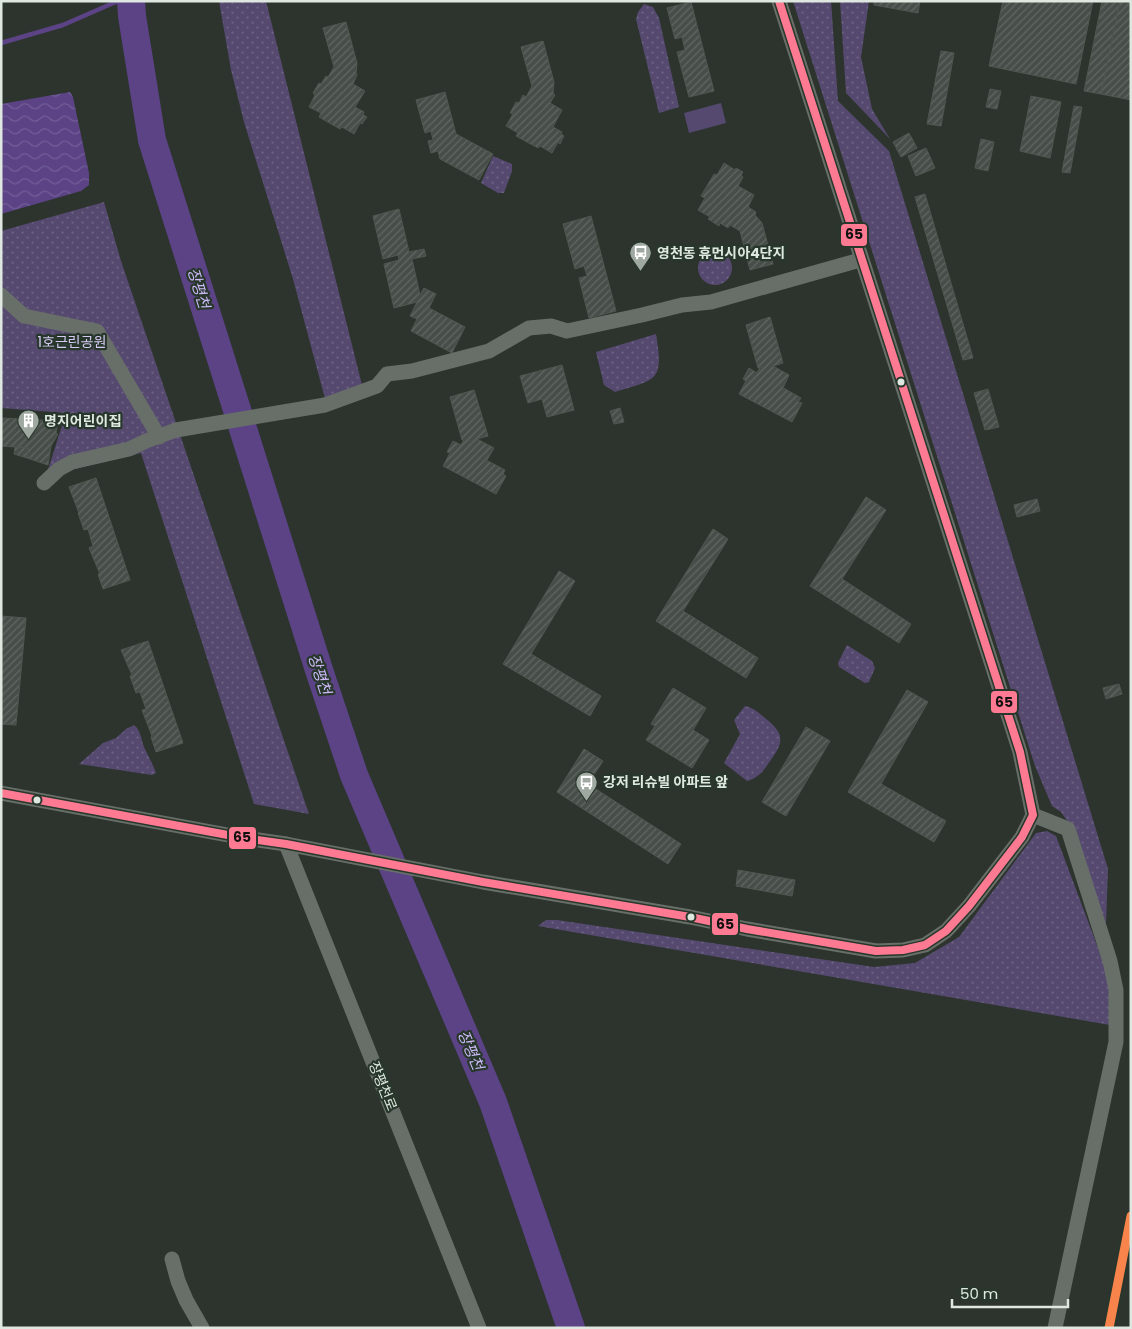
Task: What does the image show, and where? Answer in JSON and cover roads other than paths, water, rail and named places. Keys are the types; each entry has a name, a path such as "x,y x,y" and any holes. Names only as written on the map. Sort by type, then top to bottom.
{"street":[{"path":"1,793 286,844 483,882 690,916 876,951 903,950 925,945 946,931 969,906 1022,837 1033,815 1020,752 860,260 779,1"},
{"path":"44,483 59,469 72,462 129,449 146,440 176,430 325,405 377,386 387,374 420,370 489,351 529,328 550,326 567,331 642,315 682,304 711,302 860,260"},
{"path":"1,295 24,316 97,331 159,437"},
{"path":"1033,815 1068,830 1110,961 1116,990 1116,1042 1055,1328"},
{"name":"장평천로","path":"286,844 479,1328"},
{"path":"172,1259 186,1300 202,1328"}],"water":[{"path":"70,92 73,97 89,173 89,185 81,191 1,214 1,104"}],"waterway":[{"path":"1,43 63,25 118,1"},
{"name":"장평천","path":"131,1 152,140 319,670 354,775 493,1102 571,1328"}],"place":[{"name":"영천동 휴먼시아4단지","path":"641,272"},
{"name":"명지어린이집","path":"28,440"},
{"name":"강저 리슈빌 아파트 앞","path":"587,801"}],"park label":[{"name":"1호근린공원","path":"72,342"}]}
